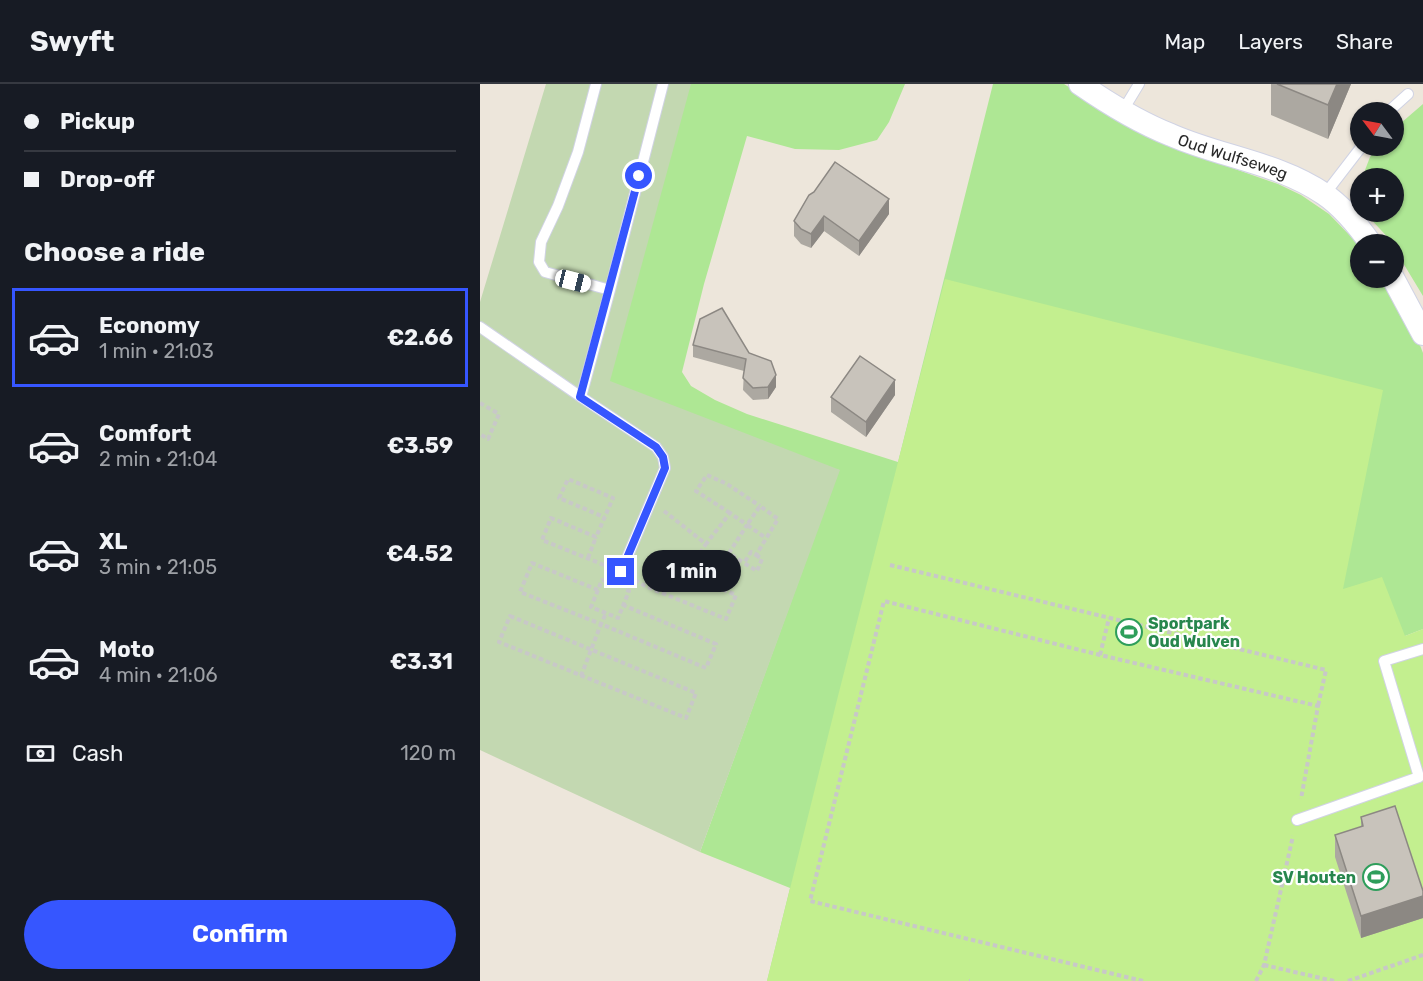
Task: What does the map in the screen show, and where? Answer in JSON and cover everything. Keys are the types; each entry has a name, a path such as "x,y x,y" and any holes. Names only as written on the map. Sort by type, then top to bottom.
{"street":[{"name":"Oud Wulfseweg","path":"1080,84 1122,112 1172,136 1280,171 1325,194 1363,234"},
{"path":"1398,288 1423,334"}],"lane":[{"path":"596,84 578,152 558,206 541,242 539,262 545,272 610,290"},
{"path":"580,397 663,84"},
{"path":"1122,112 1139,84"},
{"path":"1399,102 1408,94"},
{"path":"1325,194 1354,156"},
{"path":"480,327 656,447 663,457 665,468 621,572"},
{"path":"1297,820 1419,777 1384,661 1423,649"}],"path":[{"path":"480,403 499,414 488,439 480,434"},
{"path":"756,555 778,519 727,484 707,475 696,491 766,538"},
{"path":"588,558 613,498 568,479 559,498 604,517"},
{"path":"652,501 706,544"},
{"path":"744,563 751,552 762,559 757,571 744,563 729,553 760,506"},
{"path":"700,553 730,513"},
{"path":"596,537 551,518 542,540 621,572 645,586 726,619 735,595 655,561 645,586"},
{"path":"598,590 532,563 520,592 706,668 716,644 623,605"},
{"path":"890,565 1326,670 1297,820 1264,964 1256,981"},
{"path":"615,585 621,572"},
{"path":"602,580 629,591 618,618 591,607 598,590 602,580"},
{"path":"1143,981 810,901 884,601 1318,706"},
{"path":"581,676 606,613"},
{"path":"510,616 591,650 696,693 686,718 499,642 510,616"},
{"path":"1100,655 1109,618"},
{"path":"1348,981 1423,955"},
{"path":"1264,964 1334,981"}],"green space":[{"path":"546,84 691,84 610,381 840,470 700,852 480,750 480,302"},
{"path":"674,84 905,84 889,122 877,140 839,150 795,149 747,136 704,284 682,372 691,386 747,414 898,462 993,84 1064,84 1198,156 1278,184 1301,195 1329,214 1350,236 1350,288 1391,288 1414,330 1423,353 1423,629 1405,636 767,981 790,888 700,852 839,470 601,406"},
{"path":"1423,104 1423,296 1404,265 1404,234 1385,234 1373,222 1404,222 1404,168 1366,168 1371,156 1404,156 1404,120"},
{"name":"Sportpark Oud Wulven","path":"945,279 1383,390 1343,589 1382,577 1405,636 1423,629 1423,981 767,981"}],"building":[{"path":"1277,84 1337,84 1328,105"},
{"path":"835,162 889,199 859,241 824,216 811,234 801,229 794,221 809,195 814,192"},
{"path":"722,308 749,353 771,361 776,375 768,387 753,388 743,378 746,359 693,345 700,319"},
{"path":"860,356 895,380 866,422 831,397"},
{"name":"SV Houten","path":"1395,806 1423,896 1361,916 1335,835 1363,826 1361,817"}],"place":[{"name":"Sportpark Oud Wulven","path":"1129,632"},
{"name":"SV Houten","path":"1376,877"}],"route":[{"path":"621,572 665,468 663,457 656,447 580,397 639,176"}]}
